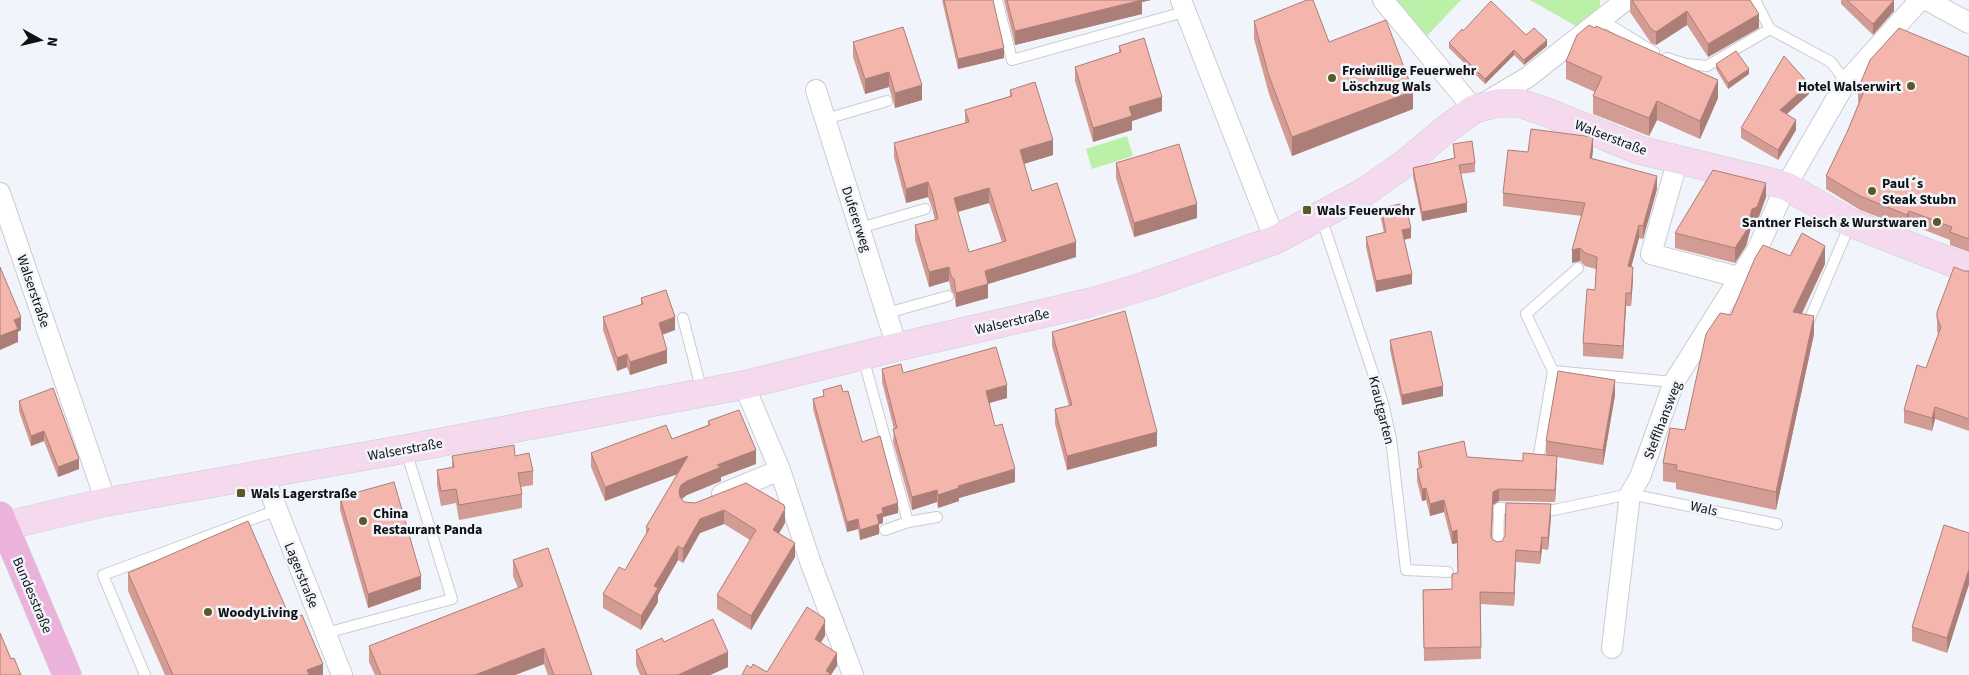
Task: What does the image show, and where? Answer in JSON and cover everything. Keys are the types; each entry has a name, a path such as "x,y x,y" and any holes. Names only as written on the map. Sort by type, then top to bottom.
{"main road":[{"name":"Bundesstraße","path":"2,523 67,675"}],"street":[{"path":"1383,0 1474,109 1528,77 1626,0"},
{"name":"Stefflhansweg","path":"1612,648 1630,494 1640,477 1674,382 1738,277 1757,250 1786,186 1846,82 1920,0"},
{"path":"1927,0 1969,23"},
{"path":"1183,6 1275,240"},
{"name":"Dufererweg","path":"816,90 898,347"},
{"name":"Walserstraße","path":"2,523 106,502 405,449 744,385 1092,302 1148,285 1275,240 1366,190 1407,162 1445,130 1474,109 1498,103 1520,103 1549,112 1639,150 1786,186 1851,223 1969,268"},
{"path":"1678,159 1651,254 1738,277"},
{"name":"Walserstraße","path":"0,193 106,502"},
{"path":"744,385 780,470 810,560 854,675"},
{"path":"709,499 780,470"},
{"name":"Lagerstraße","path":"263,474 342,675"}],"lane":[{"path":"997,0 1012,60 1183,6"},
{"path":"1755,0 1770,29 1831,62 1846,82"},
{"path":"1600,19 1638,44 1663,57 1686,64 1707,66 1770,29"},
{"path":"826,119 887,100"},
{"path":"860,228 925,209"},
{"name":"Krautgarten","path":"1321,216 1383,402 1391,439 1406,570 1448,572"},
{"path":"1808,323 1851,223"},
{"path":"1539,454 1552,371 1526,314 1578,268"},
{"path":"887,313 948,296"},
{"path":"683,318 702,393"},
{"path":"862,356 908,522"},
{"path":"1552,371 1674,382"},
{"path":"326,633 452,599 405,449"},
{"path":"1498,548 1500,508 1554,510 1630,494"},
{"name":"Wals","path":"1630,494 1778,524"},
{"path":"145,675 102,575 277,510"},
{"path":"885,530 908,522 937,517"}],"green space":[{"path":"1395,0 1461,0 1425,38"},
{"path":"1530,0 1600,0 1600,7 1576,26"},
{"path":"1127,136 1133,156 1092,169 1086,149"}],"building":[{"path":"944,0 993,0 1004,48 958,59"},
{"path":"1007,0 1142,0 1015,31"},
{"name":"Freiwillige Feuerwehr Löschzug Wals","path":"1307,0 1313,0 1329,42 1386,20 1413,91 1292,137 1269,76 1254,21"},
{"path":"1632,0 1750,0 1759,14 1708,44 1687,11 1656,32 1651,29"},
{"path":"1847,0 1894,0 1873,24"},
{"path":"1491,1 1526,35 1534,28 1547,40 1524,60 1514,50 1485,79 1449,43"},
{"path":"1589,25 1595,28 1596,26 1718,80 1700,121 1657,101 1649,118 1593,96 1602,77 1566,61 1577,35"},
{"path":"903,27 922,85 895,93 889,72 865,79 853,42"},
{"path":"1899,28 1969,57 1969,239 1950,232 1952,227 1909,211 1907,215 1860,196 1826,176 1864,91 1858,89 1870,60"},
{"path":"1144,38 1162,97 1129,107 1132,116 1093,128 1075,67 1121,52 1119,46"},
{"path":"1736,51 1749,69 1728,83 1716,64"},
{"path":"1784,56 1809,84 1780,110 1796,120 1778,150 1741,128"},
{"path":"1035,82 1053,140 1020,150 1032,191 1057,183 1076,242 985,271 988,284 956,293 954,279 951,276 949,267 929,272 915,225 938,219 932,193 928,182 906,189 894,143 969,122 965,110 1012,96 1010,90","holes":["989,188 1006,241 969,252 954,198"]},
{"path":"1531,129 1593,137 1590,158 1657,176 1643,226 1639,225 1628,266 1633,267 1631,293 1626,293 1623,346 1583,343 1587,289 1595,290 1597,257 1585,253 1580,248 1572,250 1585,203 1503,193 1508,150 1528,152"},
{"path":"1472,141 1475,163 1459,165 1467,203 1422,212 1413,168 1455,158 1453,144"},
{"path":"1179,144 1197,204 1134,223 1116,163"},
{"path":"1713,170 1766,183 1757,207 1752,209 1746,231 1735,248 1675,233"},
{"path":"1405,203 1411,228 1402,230 1412,274 1376,281 1366,237 1386,232 1381,208"},
{"path":"1802,233 1825,246 1793,312 1814,316 1776,492 1676,470 1677,465 1663,463 1670,428 1685,430 1706,334 1720,313 1731,315 1755,258 1763,245 1790,256"},
{"path":"0,267 21,317 14,320 18,329 0,336"},
{"path":"1954,267 1969,271 1969,419 1935,407 1932,418 1904,410 1917,365 1926,368 1941,327 1937,318 1937,312"},
{"path":"666,290 675,317 659,323 667,350 630,362 627,354 617,358 603,317 643,304 641,298"},
{"path":"1125,311 1157,432 1067,456 1055,409 1072,405 1052,332"},
{"path":"1431,331 1443,386 1402,395 1390,340"},
{"path":"996,347 1007,385 986,391 995,426 1002,424 1015,469 958,486 959,488 938,495 937,490 912,497 893,429 897,428 882,369 901,364 903,373"},
{"path":"1558,371 1615,380 1603,450 1546,441"},
{"path":"841,385 843,392 848,391 862,442 880,436 898,503 882,508 883,513 877,515 879,524 860,530 858,519 847,522 813,399 824,396 823,390"},
{"path":"53,388 79,459 58,467 44,431 31,436 19,401"},
{"path":"739,410 756,450 717,465 721,467 687,481 681,485 679,491 680,497 684,502 695,503 746,483 784,505 785,509 773,530 795,543 751,616 717,595 756,530 724,510 700,519 683,549 678,546 654,586 658,588 641,616 603,594 619,567 625,570 649,529 646,527 688,456 605,487 591,453 666,425 672,439 710,425 708,421"},
{"path":"1464,441 1467,457 1523,461 1523,453 1557,456 1555,490 1499,489 1493,492 1492,539 1497,542 1502,541 1505,536 1506,503 1551,504 1548,538 1542,537 1540,552 1516,550 1514,593 1480,592 1481,647 1424,648 1423,590 1452,589 1452,574 1458,573 1457,530 1452,532 1444,500 1430,504 1426,488 1422,489 1417,469 1422,467 1418,452"},
{"path":"514,445 515,456 529,453 533,471 518,473 522,494 459,505 456,489 441,491 437,470 454,467 452,456"},
{"path":"394,482 421,576 368,594 340,497"},
{"name":"WoodyLiving","path":"248,521 291,620 302,615 323,664 307,670 309,675 173,675 128,573"},
{"path":"1944,525 1969,533 1969,569 1947,638 1912,627"},
{"path":"548,548 592,675 554,675 544,648 475,675 381,675 369,646 523,586 513,560"},
{"path":"807,607 824,618 825,622 815,639 837,653 826,671 830,673 829,675 742,675 747,665 751,668 753,664 767,672"},
{"path":"713,619 728,652 678,675 647,675 636,650 662,638 664,642"},
{"path":"0,633 11,659 14,658 21,675 0,675"}],"place":[{"name":"Freiwillige Feuerwehr Löschzug Wals","path":"1332,78"},
{"name":"Hotel Walserwirt","path":"1911,86"},
{"name":"Paul´s Steak Stubn","path":"1872,191"},
{"name":"Wals Feuerwehr","path":"1307,210"},
{"name":"Santner Fleisch & Wurstwaren","path":"1937,222"},
{"name":"Wals Lagerstraße","path":"241,493"},
{"name":"China Restaurant Panda","path":"363,521"},
{"name":"WoodyLiving","path":"208,612"}]}
